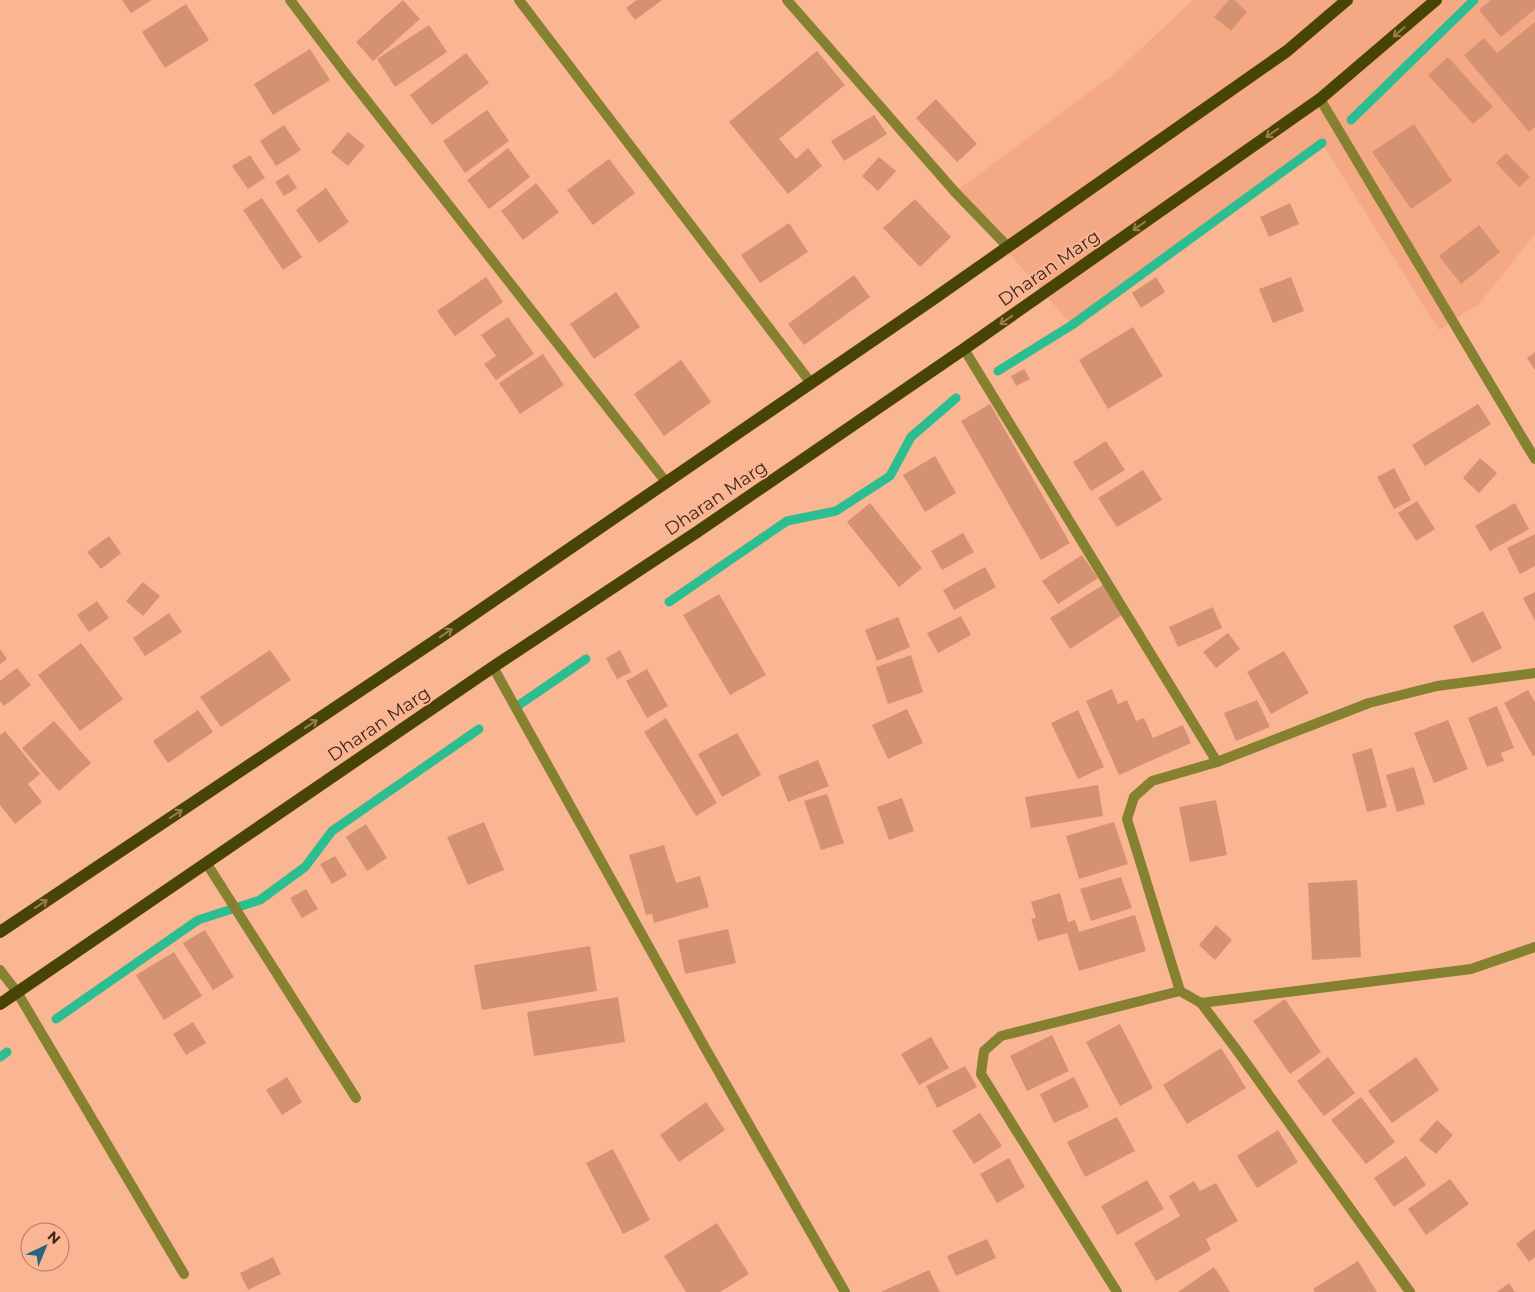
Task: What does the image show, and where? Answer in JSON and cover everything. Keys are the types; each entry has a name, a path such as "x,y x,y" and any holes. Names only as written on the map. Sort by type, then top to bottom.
{"main road":[{"path":"0,932 451,630 1008,247 1287,51 1347,0"},
{"name":"Dharan Marg","path":"0,1004 493,667 697,532 964,349 1320,100 1436,0"}],"street":[{"path":"290,0 666,482"},
{"path":"518,0 811,383"},
{"path":"787,0 955,192 1008,247"},
{"path":"1320,100 1535,459"},
{"path":"964,349 1217,762"},
{"path":"493,667 704,1046 845,1292"},
{"path":"1410,1292 1201,1003 1180,991 1127,819 1134,797 1152,781 1217,762 1369,703 1436,686 1535,673"},
{"path":"207,864 356,1098"},
{"path":"1201,1003 1471,969 1535,947"},
{"path":"0,970 17,992 184,1274"},
{"path":"1117,1292 980,1074 984,1051 1000,1036 1180,991"}],"shaded area":[{"path":"1193,0 1535,0 1535,234 1479,304 1439,330 1322,143 1072,325 955,192 1114,74"}],"building":[{"path":"122,0 152,0 131,13"},
{"path":"403,0 420,19 373,61 356,42"},
{"path":"637,0 662,0 635,20 626,8"},
{"path":"1229,0 1234,0 1247,12 1231,31 1214,17"},
{"path":"1491,0 1535,0 1535,9 1501,37 1479,10"},
{"path":"186,4 209,40 165,68 142,32"},
{"path":"1535,22 1535,127 1529,132 1464,55 1484,38 1497,53"},
{"path":"429,25 447,52 395,87 377,59"},
{"path":"310,49 330,80 273,115 254,84"},
{"path":"817,51 845,85 779,139 796,159 808,148 822,166 788,194 729,122"},
{"path":"466,53 489,83 432,125 410,95"},
{"path":"1448,57 1493,107 1473,124 1428,75"},
{"path":"936,99 977,144 957,162 916,118"},
{"path":"487,110 509,141 465,173 443,141"},
{"path":"874,115 887,134 844,161 831,141"},
{"path":"1414,124 1452,181 1411,209 1372,152"},
{"path":"284,125 301,150 276,166 260,141"},
{"path":"348,132 365,146 348,166 331,152"},
{"path":"508,148 530,177 489,209 467,180"},
{"path":"1506,153 1530,177 1519,187 1496,163"},
{"path":"250,155 265,178 248,189 232,166"},
{"path":"879,157 896,171 878,191 862,176"},
{"path":"609,159 635,193 593,225 567,190"},
{"path":"288,174 297,188 284,196 275,182"},
{"path":"536,183 559,212 523,240 501,211"},
{"path":"326,188 349,222 319,243 296,210"},
{"path":"262,198 302,257 283,270 243,210"},
{"path":"915,199 951,237 920,267 883,228"},
{"path":"1290,203 1299,224 1269,237 1260,217"},
{"path":"789,223 808,252 760,283 741,255"},
{"path":"1479,225 1500,252 1461,284 1439,256"},
{"path":"854,275 870,297 804,345 788,324"},
{"path":"486,277 503,302 455,336 437,311"},
{"path":"1156,277 1165,292 1141,308 1132,293"},
{"path":"1291,277 1304,311 1273,323 1259,289"},
{"path":"616,292 640,327 594,359 570,324"},
{"path":"508,317 534,354 496,380 484,364 496,356 481,335"},
{"path":"1133,327 1163,376 1108,409 1079,360"},
{"path":"1535,352 1535,370 1527,358"},
{"path":"543,354 564,385 520,414 499,383"},
{"path":"681,360 711,402 664,436 634,394"},
{"path":"1024,369 1030,379 1016,386 1011,376"},
{"path":"990,404 1070,543 1041,560 961,421"},
{"path":"1478,404 1491,424 1425,466 1412,445"},
{"path":"1106,441 1125,470 1091,491 1073,462"},
{"path":"935,456 956,493 925,512 903,475"},
{"path":"1480,458 1497,473 1479,493 1463,478"},
{"path":"1394,468 1411,500 1394,509 1377,477"},
{"path":"1143,470 1162,500 1117,527 1098,498"},
{"path":"1417,501 1435,529 1416,541 1398,513"},
{"path":"870,503 922,568 899,587 847,522"},
{"path":"1515,503 1529,529 1490,551 1475,526"},
{"path":"963,533 974,552 942,570 931,551"},
{"path":"1535,534 1535,566 1520,574 1507,548"},
{"path":"109,536 121,553 101,569 87,552"},
{"path":"1082,555 1098,578 1058,604 1042,581"},
{"path":"985,567 996,587 954,610 943,590"},
{"path":"143,582 160,596 143,616 126,601"},
{"path":"1103,585 1122,615 1070,649 1050,618"},
{"path":"1535,592 1535,621 1523,598"},
{"path":"719,594 766,675 730,695 683,615"},
{"path":"97,601 109,618 89,632 77,615"},
{"path":"1213,607 1222,628 1178,647 1169,627"},
{"path":"1483,611 1502,648 1472,663 1453,626"},
{"path":"169,613 182,632 145,656 133,638"},
{"path":"961,616 971,635 938,653 927,633"},
{"path":"898,617 910,647 877,661 865,630"},
{"path":"1228,633 1240,649 1216,668 1203,652"},
{"path":"81,643 123,699 80,731 38,675"},
{"path":"0,649 7,659 0,664"},
{"path":"270,650 291,680 221,727 200,697"},
{"path":"620,650 631,672 617,679 606,658"},
{"path":"1284,651 1309,693 1271,714 1247,672"},
{"path":"911,655 923,692 888,704 876,667"},
{"path":"17,668 31,685 4,706 0,701 0,681"},
{"path":"647,669 668,706 647,718 626,681"},
{"path":"1112,689 1118,704 1127,700 1136,721 1144,718 1153,738 1183,725 1191,743 1119,775 1086,701"},
{"path":"1528,690 1535,702 1535,755 1533,756 1504,703"},
{"path":"1257,700 1270,727 1236,741 1224,713"},
{"path":"1497,706 1514,748 1501,753 1504,761 1487,767 1468,718"},
{"path":"907,709 923,743 888,759 872,725"},
{"path":"198,710 213,732 168,763 153,741"},
{"path":"1078,710 1104,767 1078,779 1051,723"},
{"path":"666,718 717,803 696,816 644,732"},
{"path":"1448,720 1468,769 1434,783 1414,733"},
{"path":"54,721 91,763 59,791 22,748"},
{"path":"5,731 40,774 28,784 42,802 15,824 0,805 0,735"},
{"path":"737,733 761,775 722,797 698,754"},
{"path":"1372,748 1387,807 1367,812 1352,754"},
{"path":"818,760 829,786 788,802 778,776"},
{"path":"1414,767 1425,804 1397,812 1386,775"},
{"path":"1098,785 1103,816 1031,828 1025,797"},
{"path":"827,794 844,843 821,850 804,801"},
{"path":"902,798 914,831 889,840 877,807"},
{"path":"1216,800 1227,855 1190,862 1179,807"},
{"path":"484,822 504,870 468,885 447,837"},
{"path":"1114,822 1128,864 1079,879 1066,836"},
{"path":"366,824 387,858 367,871 346,837"},
{"path":"664,845 676,883 700,876 709,907 654,923 652,914 646,915 629,855"},
{"path":"335,856 347,875 332,884 320,864"},
{"path":"1121,877 1132,908 1091,921 1080,889"},
{"path":"1357,880 1361,957 1312,960 1308,883"},
{"path":"306,889 318,909 302,918 290,898"},
{"path":"1060,893 1068,922 1075,920 1079,932 1135,915 1146,951 1079,971 1067,933 1038,941 1031,919 1036,918 1031,902"},
{"path":"1216,925 1232,940 1215,960 1199,945"},
{"path":"728,929 736,963 685,974 678,940"},
{"path":"205,930 234,977 213,990 183,943"},
{"path":"590,946 597,991 482,1010 474,965"},
{"path":"174,952 202,996 164,1020 136,975"},
{"path":"618,997 625,1042 534,1056 527,1012"},
{"path":"1285,999 1321,1052 1290,1074 1253,1021"},
{"path":"193,1022 206,1043 186,1055 173,1034"},
{"path":"1120,1024 1153,1088 1120,1106 1086,1042"},
{"path":"1052,1035 1069,1071 1027,1091 1010,1056"},
{"path":"931,1037 949,1068 919,1085 901,1054"},
{"path":"1221,1048 1246,1088 1187,1124 1163,1085"},
{"path":"1328,1057 1355,1093 1324,1116 1297,1081"},
{"path":"1416,1057 1439,1090 1392,1123 1368,1091"},
{"path":"965,1066 977,1087 937,1108 926,1086"},
{"path":"287,1077 302,1102 282,1115 266,1090"},
{"path":"1074,1077 1089,1107 1054,1123 1040,1094"},
{"path":"1361,1097 1395,1142 1366,1164 1331,1120"},
{"path":"706,1102 725,1130 679,1162 660,1135"},
{"path":"980,1113 1002,1146 974,1164 952,1131"},
{"path":"1117,1117 1135,1151 1085,1177 1067,1142"},
{"path":"1437,1120 1453,1135 1436,1154 1419,1140"},
{"path":"1278,1130 1298,1162 1257,1188 1237,1156"},
{"path":"613,1149 650,1220 623,1234 586,1163"},
{"path":"1406,1156 1426,1185 1394,1207 1374,1178"},
{"path":"1009,1158 1025,1187 997,1203 980,1174"},
{"path":"1450,1179 1469,1204 1426,1235 1408,1209"},
{"path":"1147,1180 1164,1209 1117,1235 1101,1206"},
{"path":"1194,1181 1200,1191 1216,1183 1238,1221 1206,1239 1211,1250 1156,1281 1134,1243 1180,1216 1169,1196"},
{"path":"717,1223 749,1274 720,1292 686,1292 664,1256"},
{"path":"1535,1229 1535,1257 1529,1262 1516,1244"},
{"path":"987,1239 996,1258 956,1276 947,1256"},
{"path":"273,1257 281,1274 248,1290 240,1273"},
{"path":"1358,1261 1377,1292 1315,1292 1313,1289"},
{"path":"1214,1267 1230,1292 1178,1292"},
{"path":"929,1270 940,1292 881,1292"},
{"path":"1509,1283 1515,1292 1497,1292"}],"waterway":[{"path":"1351,120 1474,0"},
{"path":"998,371 1072,325 1322,143"},
{"path":"669,602 787,521 836,511 890,476 911,437 956,398"},
{"path":"516,707 586,659"},
{"path":"56,1019 198,920 260,900 305,867 332,831 479,729"},
{"path":"0,1057 7,1052"}]}
